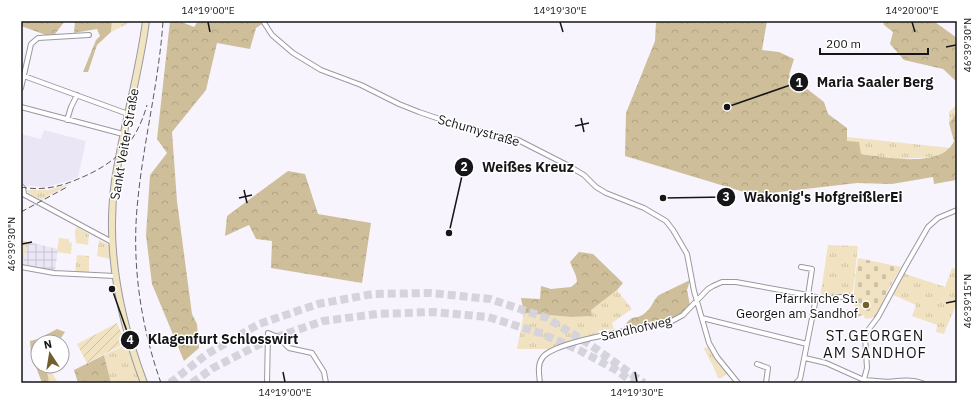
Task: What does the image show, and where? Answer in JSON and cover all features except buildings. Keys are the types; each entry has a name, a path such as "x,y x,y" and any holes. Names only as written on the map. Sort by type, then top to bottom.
{"main road":[{"name":"Sankt Veiter Straße","path":"144,383 120,305 115,276 112,242 112,210 123,134 136,77 146,21"}],"street":[{"name":"Schumystraße","path":"263,21 272,35 292,54 321,70 361,85 419,112 469,129 518,140 567,164 584,175 596,187 606,193 644,208 666,221 684,247 687,254 697,301 713,350 738,383"},
{"path":"21,88 31,44 36,39 89,35"},
{"path":"24,76 128,114"},
{"path":"68,120 71,107 77,95"},
{"path":"21,108 123,134"},
{"path":"21,186 23,188 22,193 112,242"},
{"path":"863,382 868,368 865,337 866,333 878,317 928,227 938,218 957,210"},
{"path":"21,267 54,273 115,276"},
{"path":"801,267 812,269 808,295"},
{"name":"Sandhofweg","path":"540,383 538,369 540,361 544,355 552,350 600,336 672,321 683,315 712,286 722,282 736,282 808,295 822,299 852,296"},
{"path":"796,383 800,379 805,358 816,298"},
{"path":"702,318 807,344"},
{"path":"267,383 268,333 282,339 289,348 312,353 324,372 326,383"},
{"path":"805,358 826,363 863,382 889,382"},
{"path":"758,364 768,368 766,383"},
{"path":"873,383 904,380 922,383"}],"shaded area":[{"path":"44,130 86,141 78,177 45,187 25,186 21,183 21,134 41,139"},
{"path":"28,242 58,249 55,271 22,266"}],"green space":[{"path":"21,21 65,21 55,34 46,35 21,26"},
{"path":"75,21 112,21 111,32 97,45 88,72 83,72 96,40 100,36 97,29 74,33"},
{"path":"112,21 133,21 111,32"},
{"path":"170,21 179,21 194,27 198,21 267,21 256,28 250,49 217,43 206,90 172,132 177,201 192,314 197,324 199,348 184,361 152,284 146,235 150,175 167,153 157,139"},
{"path":"656,21 767,21 762,50 779,52 794,59 789,75 824,102 828,114 847,128 847,141 859,142 861,154 898,159 926,158 938,155 948,150 954,141 949,123 957,112 956,180 934,184 933,177 892,184 857,183 754,195 625,156 626,113 655,41"},
{"path":"883,21 931,21 935,22 957,38 957,82 943,69 904,60 890,44 893,32 884,25"},
{"path":"957,104 957,112 949,123 949,112"},
{"path":"847,137 951,148 935,157 899,159 861,154 847,141"},
{"path":"288,171 305,174 318,214 371,223 362,283 271,268 272,241 256,239 249,225 225,236 227,216"},
{"path":"70,184 41,200 27,192 27,190 48,190"},
{"path":"77,227 89,234 88,245 76,243 75,233"},
{"path":"59,238 69,239 69,242 72,243 71,254 57,252"},
{"path":"21,240 28,242 22,266 21,265"},
{"path":"99,240 109,245 110,259 97,256"},
{"path":"828,245 858,246 853,291 851,295 820,298"},
{"path":"579,252 593,254 623,283 617,290 591,310 592,316 572,317 524,313 521,298 540,299 541,286 551,289 571,287 577,282 570,262"},
{"path":"77,255 89,256 89,273 75,272"},
{"path":"858,258 901,267 888,290 877,317 865,319 864,315 856,317 854,295"},
{"path":"952,268 957,269 957,302 944,334 936,332 937,325 912,316 916,305 891,294 903,273 945,287"},
{"path":"690,280 687,290 690,305 680,314 669,320 665,319 623,329 631,318 641,316 647,311 659,295"},
{"path":"617,290 632,309 612,323 614,329 598,331 599,334 549,349 517,349 524,313 572,317 592,316 590,310"},
{"path":"117,323 126,343 87,363 77,344"},
{"path":"57,329 65,332 64,334 48,334"},
{"path":"127,344 140,383 111,383 104,355"},
{"path":"710,346 729,373 721,378 718,378 704,349 705,347"},
{"path":"104,355 111,383 78,383 74,370"},
{"path":"39,374 47,374 49,383 42,383"},
{"path":"41,374 53,374 58,383 44,383"}],"tunnel":[{"path":"170,383 207,354 259,324 318,304 373,294 430,293 490,299 547,318 592,346 644,383"},
{"path":"192,383 213,368 268,340 323,321 377,314 433,312 488,317 540,333 579,350 616,370 634,383"}],"railway":[{"path":"161,383 148,338 139,292 136,221 163,21"},
{"path":"21,187 36,189 57,186 78,179 103,167 130,142 137,131 147,105"},
{"path":"21,212 67,187"}],"place":[{"name":"Maria Saaler Berg","path":"727,107"},
{"name":"Wakonig's HofgreißlerEi","path":"663,198"},
{"name":"Weißes Kreuz","path":"449,233"},
{"name":"Klagenfurt Schlosswirt","path":"112,289"},
{"name":"Pfarrkirche St. Georgen am Sandhof","path":"866,305"}],"district":[{"name":"ST.GEORGEN AM SANDHOF","path":"875,344"}]}
